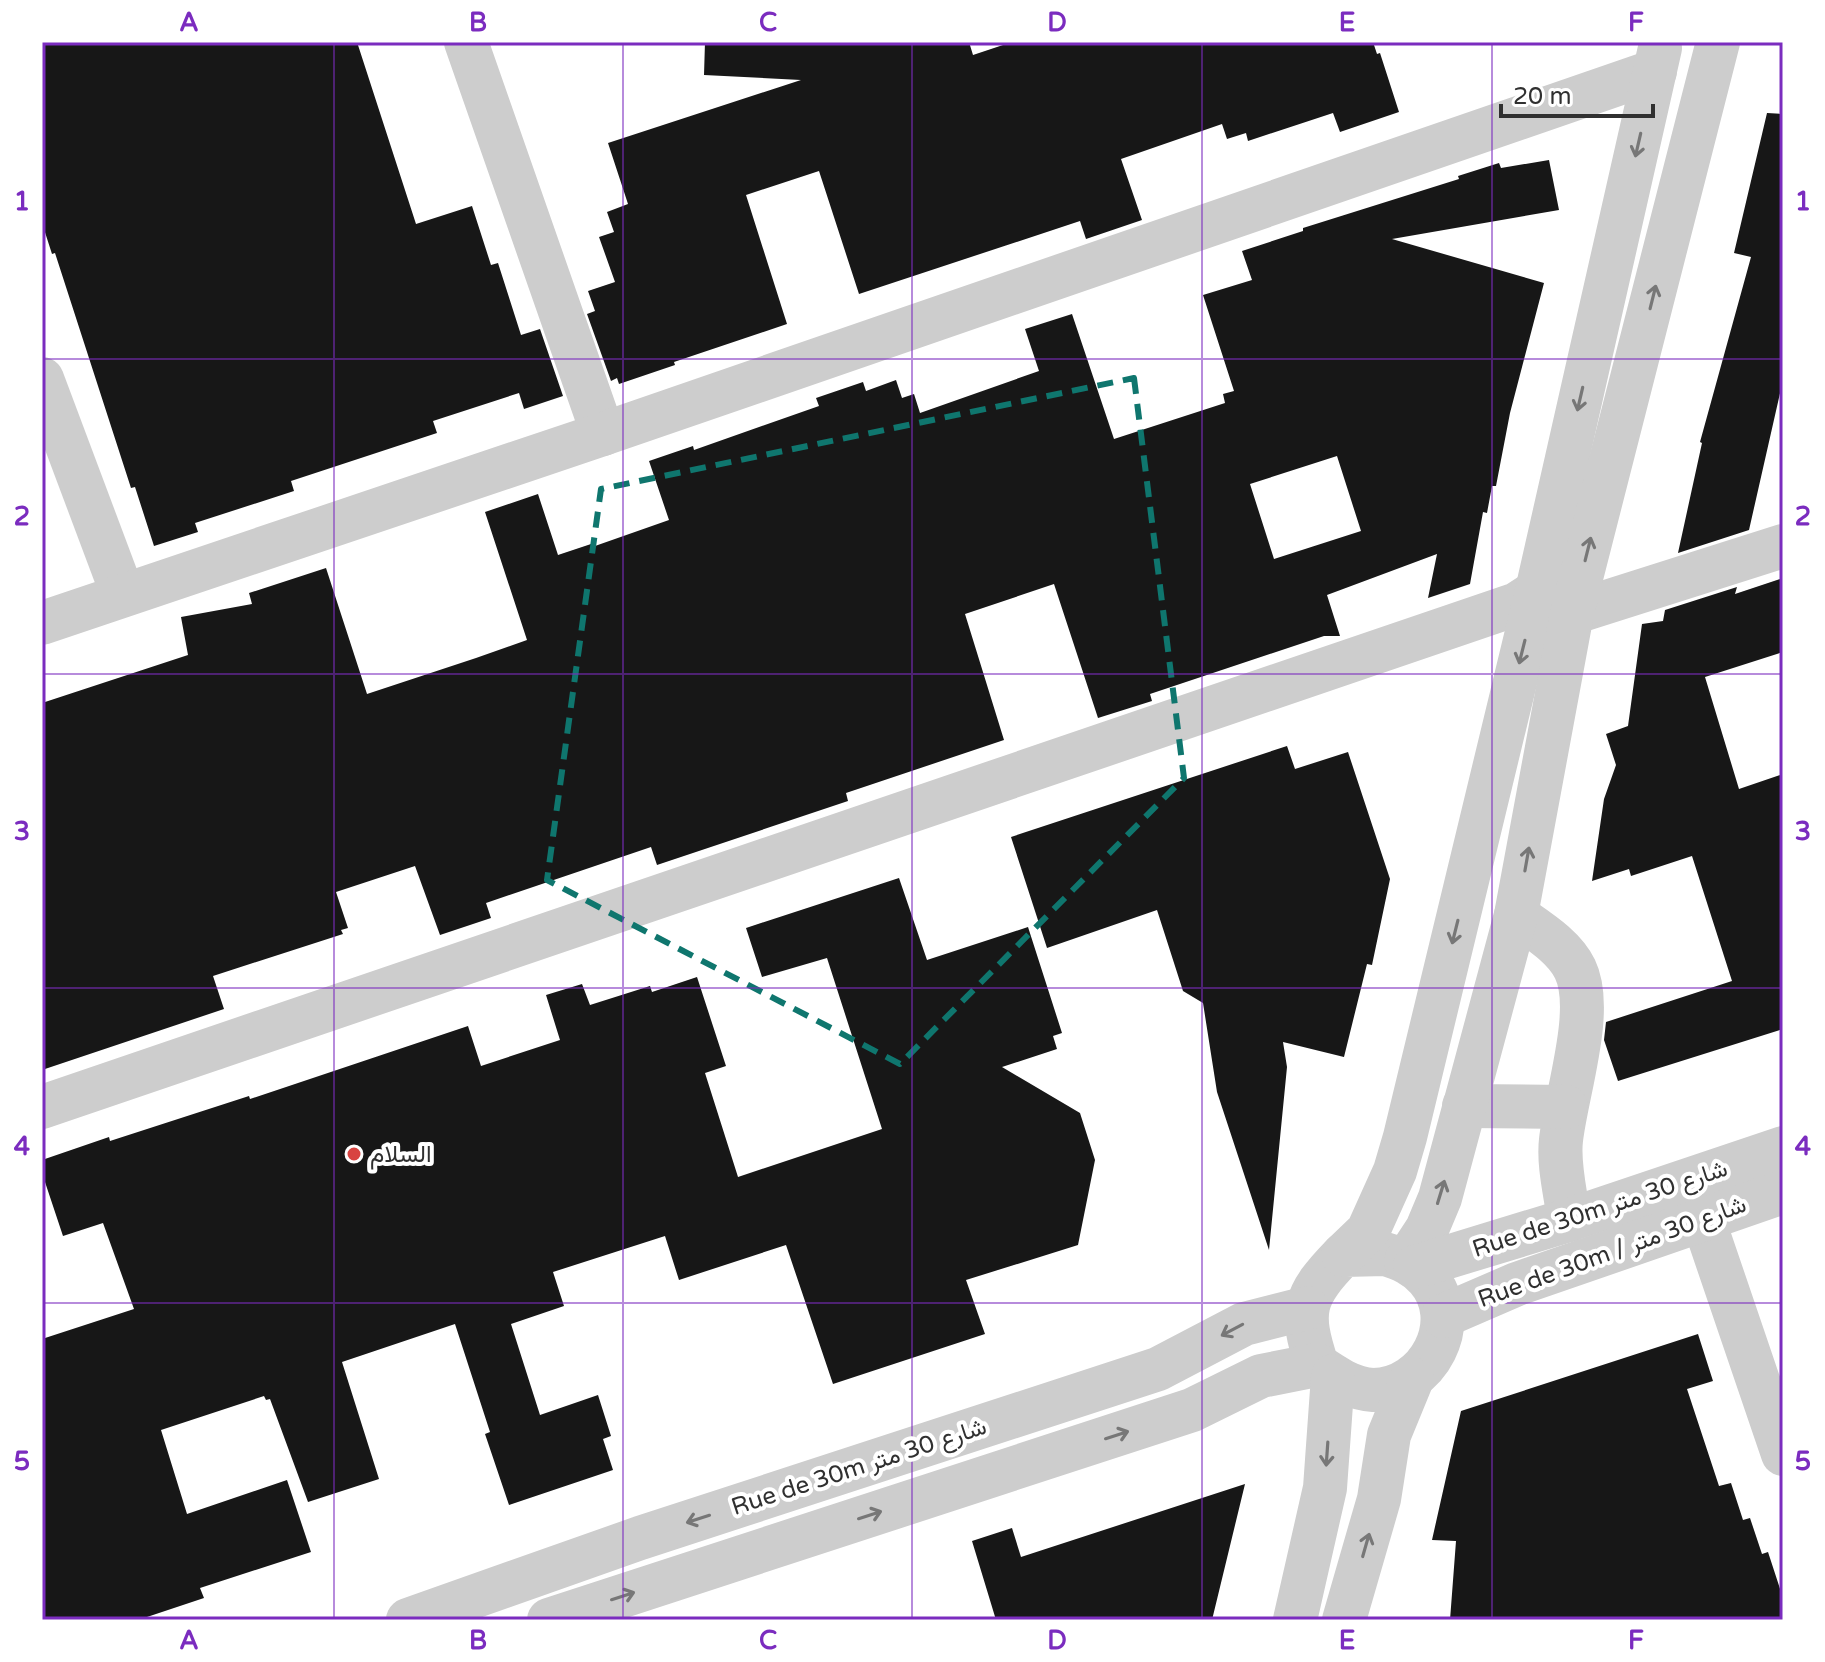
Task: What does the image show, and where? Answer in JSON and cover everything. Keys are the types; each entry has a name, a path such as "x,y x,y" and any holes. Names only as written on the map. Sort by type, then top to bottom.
{"street":[{"path":"466,42 603,434"},
{"path":"1295,1620 1325,1488 1325,1371 1306,1334 1307,1308 1314,1289 1368,1231 1395,1171 1554,602 1718,42"},
{"path":"42,623 603,434 1658,57"},
{"path":"1411,1264 1440,1198 1516,915 1554,602 1658,57"},
{"path":"42,379 123,595"},
{"path":"42,1107 1517,604 1554,602 1783,546"},
{"path":"1516,915 1551,940 1574,967 1583,992 1578,1049 1560,1144 1569,1220"},
{"path":"1464,1106 1566,1107"},
{"name":"Rue de 30m شارع 30 متر","path":"1411,1264 1569,1220 1783,1148"},
{"name":"Rue de 30m / شارع 30 متر","path":"1443,1316 1517,1284 1783,1192"},
{"path":"1703,1219 1783,1454"},
{"path":"1325,1371 1352,1386 1372,1390 1392,1387 1412,1379 1430,1362 1440,1340 1443,1316 1438,1297 1429,1280 1411,1264 1385,1254 1343,1255"},
{"name":"Rue de 30m شارع 30 متر","path":"408,1620 640,1538 1158,1369 1244,1324 1307,1308"},
{"name":"Rue de 30m شارع 30 متر","path":"549,1620 1192,1410 1261,1376 1325,1371"},
{"path":"1344,1620 1379,1499 1389,1435 1412,1379"}],"highlighted area":[{"path":"1134,378 1184,778 900,1064 547,880 601,489"}],"building":[{"path":"42,42 357,42 416,224 472,206 491,265 498,263 521,335 540,329 563,396 524,409 519,393 433,421 437,433 291,481 294,491 195,523 198,532 154,546 135,487 131,488 55,253 52,254 42,223"},
{"path":"705,42 969,42 973,55 1012,42 1373,42 1377,54 1380,53 1399,112 1340,132 1333,113 1248,141 1246,133 1227,139 1222,124 1121,159 1142,220 1086,239 1080,221 859,294 819,171 746,195 787,324 619,384 617,378 611,381 587,314 595,311 588,291 615,282 599,237 614,232 607,212 628,204 608,143 801,80 704,75"},
{"path":"1767,113 1783,114 1783,380 1749,530 1678,553 1700,442 1751,257 1734,253"},
{"path":"1549,160 1559,210 1392,239 1544,283 1510,413 1496,486 1492,486 1487,513 1483,512 1470,584 1428,598 1437,554 1327,595 1340,636 1324,636 1150,694 1152,701 1098,718 1054,584 965,614 1004,740 846,793 848,801 657,865 651,847 486,903 491,918 440,935 415,866 336,892 348,928 341,930 343,934 213,976 224,1009 42,1070 42,703 188,655 181,617 252,604 249,593 326,568 367,694 476,658 527,640 485,512 538,494 558,555 594,543 595,546 669,520 649,461 693,446 694,450 819,406 816,398 863,382 866,391 896,380 902,398 914,394 920,413 1039,371 1025,329 1072,314 1114,439 1225,403 1223,394 1234,391 1203,295 1252,280 1242,251 1303,231 1303,228 1459,179 1458,176 1499,163 1501,168","holes":["1337,456 1361,531 1274,559 1250,484"]},
{"path":"1783,578 1783,652 1705,677 1739,789 1783,774 1783,1029 1618,1081 1604,1040 1606,1022 1732,981 1692,856 1631,876 1629,869 1592,881 1604,799 1616,765 1606,734 1628,726 1642,624 1663,621 1665,610 1737,587 1735,594"},
{"path":"1287,746 1295,769 1348,752 1390,879 1372,965 1367,964 1344,1057 1283,1042 1287,1067 1269,1250 1217,1092 1203,1003 1183,991 1157,910 1047,948 1011,837"},
{"path":"899,878 927,960 1028,927 1062,1033 1053,1036 1057,1049 1002,1067 1080,1113 1095,1160 1078,1245 966,1280 985,1334 833,1384 786,1245 679,1280 665,1236 553,1272 564,1306 511,1324 540,1415 598,1395 611,1436 603,1439 613,1470 509,1505 485,1434 490,1432 455,1324 342,1362 379,1479 308,1502 270,1399 266,1400 264,1396 161,1430 187,1514 287,1480 311,1552 200,1588 204,1598 138,1620 42,1620 42,1339 134,1309 103,1223 63,1236 42,1173 42,1160 109,1137 110,1141 249,1096 250,1099 468,1026 481,1066 560,1040 546,995 582,984 590,1005 650,986 652,992 697,977 726,1066 705,1073 738,1177 882,1129 827,958 762,977 746,928"},
{"path":"1698,1334 1713,1381 1687,1389 1719,1486 1731,1483 1743,1520 1750,1518 1762,1554 1768,1552 1783,1598 1783,1620 1450,1620 1456,1541 1432,1540 1461,1411"},
{"path":"1245,1484 1212,1620 996,1620 972,1541 1012,1528 1021,1557"}],"place":[{"name":"السلام","path":"354,1154"}]}
